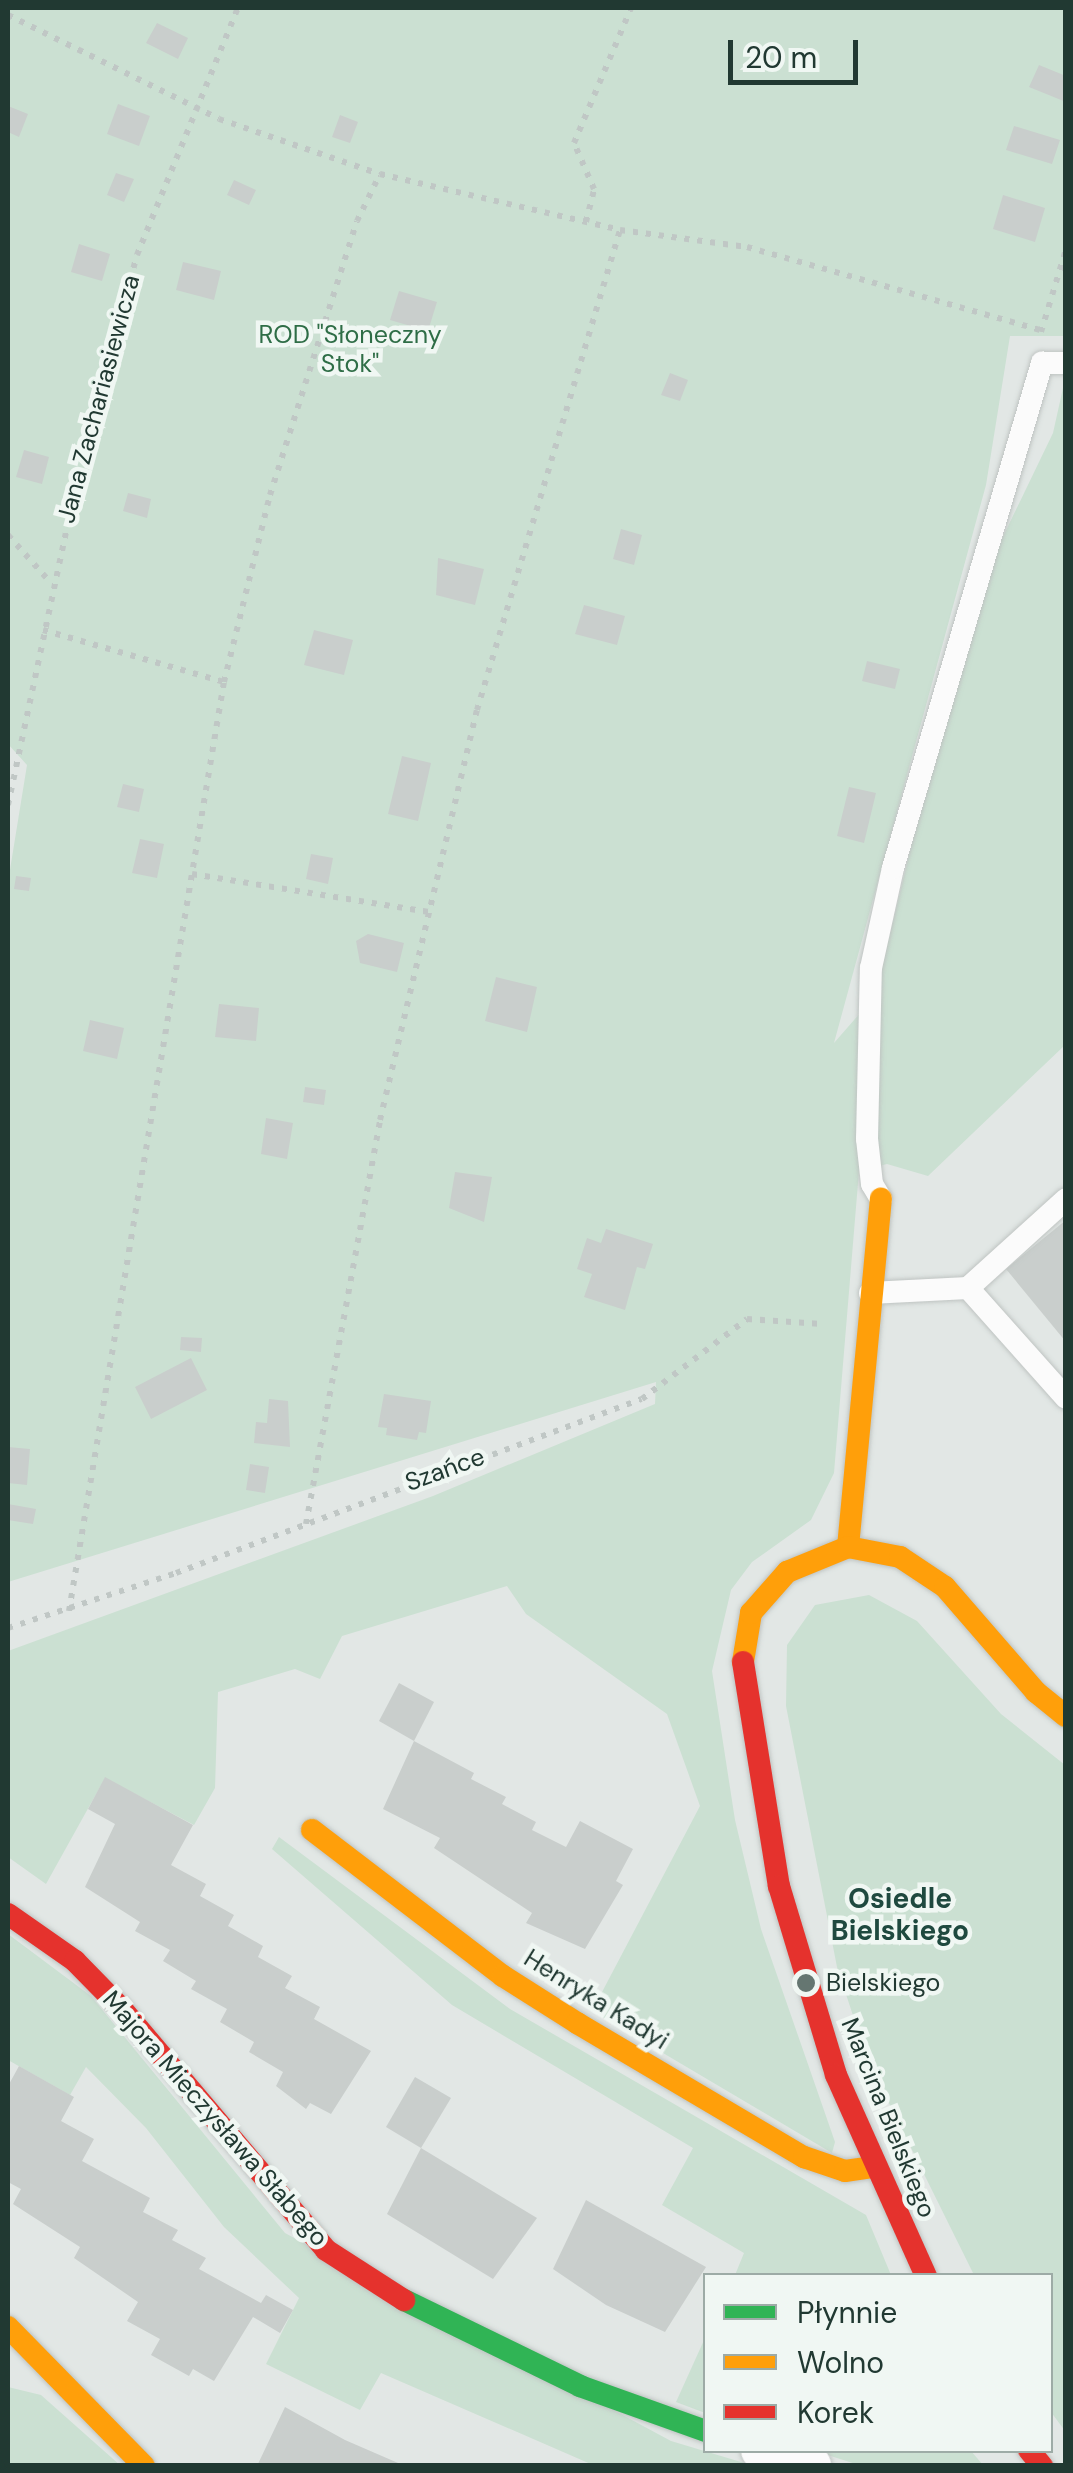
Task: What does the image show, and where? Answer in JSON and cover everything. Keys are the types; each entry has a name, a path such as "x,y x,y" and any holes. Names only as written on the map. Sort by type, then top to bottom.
{"street":[{"path":"881,1199 848,1548 924,1568 1066,1716"},
{"name":"Marcina Bielskiego","path":"848,1548 806,1560 767,1589 751,1612 742,1646 743,1693 761,1802 801,1967 874,2167 925,2273"},
{"name":"Henryka Kadyi","path":"312,1830 503,1976 576,2023 804,2157 845,2171 874,2167"},
{"name":"Majora Mieczysława Słabego","path":"8,1914 76,1961 121,2008 246,2162 326,2250 364,2280 580,2386 703,2430"},
{"path":"8,2327 144,2466"},
{"path":"771,2453 810,2466"}],"lane":[{"path":"881,1199 872,1184 866,1139 871,968 893,868 1054,363"},
{"path":"870,1293 968,1288 1066,1199"},
{"path":"968,1288 1066,1398"}],"path":[{"name":"Jana Zachariasiewicza","path":"8,805 52,584 137,255 195,101 238,8"},
{"path":"586,222 594,189 574,143 631,8"},
{"path":"8,15 195,101 220,119 380,174 620,230 747,247 1041,330"},
{"path":"68,1611 224,682 270,495 357,221 380,174"},
{"path":"306,1524 380,1120 482,691 620,230"},
{"path":"1054,363 1041,330 1066,249"},
{"path":"8,535 52,584"},
{"path":"42,630 224,682"},
{"path":"192,874 429,912"},
{"name":"Szańce","path":"8,1628 68,1611 642,1399 747,1319 840,1327 868,1320"}],"green space":[{"name":"ROD \"Słoneczny Stok\"","path":"8,8 1065,8 1065,336 1010,336 986,485 834,1043 875,996 911,847 997,549 1053,433 1065,379 1065,1045 928,1176 887,1164 859,1171 834,1473 811,1520 752,1562 731,1590 712,1671 735,1820 761,1929 835,2142 832,2153 592,2011 700,1806 667,1714 526,1614 507,1586 342,1636 320,1679 295,1669 218,1692 215,1788 194,1825 105,1778 46,1884 8,1857 8,1651 433,1496 655,1404 656,1382 8,1582 8,882 27,765 8,744"},
{"path":"869,1595 917,1621 1001,1714 1065,1765 1065,2431 1053,2415 1053,2273 973,2273 868,2061 837,1967 786,1706 787,1645 815,1605"},
{"path":"279,1837 510,2009 866,2215 890,2273 736,2273 744,2253 662,2205 693,2148 452,2005 272,1849"},
{"path":"8,1934 91,1996 285,2233 671,2441 751,2465 593,2465 381,2373 360,2410 266,2364 299,2298 224,2227 146,2128 86,2067 70,2095 8,2060"},
{"path":"703,2342 703,2412 676,2402"},
{"path":"8,2387 41,2395 121,2466 8,2466"},
{"path":"821,2453 973,2453 983,2465 859,2465"}],"building":[{"path":"157,23 188,38 178,59 146,43"},
{"path":"1039,65 1066,76 1066,102 1029,87"},
{"path":"118,104 150,116 139,146 107,134"},
{"path":"8,106 28,114 19,137 8,132"},
{"path":"340,115 358,122 350,143 332,137"},
{"path":"1014,126 1060,140 1052,164 1006,150"},
{"path":"116,173 134,179 124,202 107,195"},
{"path":"234,180 256,190 249,205 227,195"},
{"path":"1003,195 1045,208 1035,242 993,229"},
{"path":"79,244 110,254 102,281 71,272"},
{"path":"183,262 221,271 214,300 176,290"},
{"path":"399,291 437,302 428,331 390,320"},
{"path":"670,373 688,380 680,401 661,395"},
{"path":"24,450 49,457 42,484 16,477"},
{"path":"128,493 151,499 147,518 123,511"},
{"path":"621,529 642,535 634,565 613,559"},
{"path":"438,558 484,569 475,605 436,595"},
{"path":"584,605 625,616 617,645 575,634"},
{"path":"314,630 353,640 344,675 304,665"},
{"path":"867,661 900,669 895,689 862,681"},
{"path":"402,756 431,763 418,821 388,814"},
{"path":"123,784 144,789 139,812 117,807"},
{"path":"849,787 876,793 864,843 837,836"},
{"path":"140,839 164,844 157,878 132,873"},
{"path":"311,854 333,858 328,884 306,879"},
{"path":"16,876 31,878 29,891 14,889"},
{"path":"368,934 404,943 397,972 360,963 356,941"},
{"path":"496,977 537,987 527,1032 485,1021"},
{"path":"219,1004 259,1008 256,1041 215,1037"},
{"path":"90,1020 124,1028 117,1059 83,1051"},
{"path":"305,1087 326,1090 324,1105 303,1102"},
{"path":"266,1118 293,1123 287,1159 261,1154"},
{"path":"455,1172 492,1177 484,1222 449,1208"},
{"path":"1066,1220 1066,1342 1006,1269"},
{"path":"606,1229 653,1244 645,1269 637,1267 625,1310 584,1297 592,1274 577,1269 587,1238 601,1243"},
{"path":"181,1337 202,1338 201,1352 180,1350"},
{"path":"191,1358 207,1390 151,1419 135,1387"},
{"path":"384,1394 431,1401 426,1433 419,1432 417,1440 386,1435 387,1428 378,1427"},
{"path":"269,1399 288,1401 290,1447 254,1443 256,1422 267,1423"},
{"path":"8,1447 30,1449 27,1485 8,1483"},
{"path":"250,1464 269,1467 265,1493 246,1490"},
{"path":"8,1504 36,1509 33,1524 8,1520"},
{"path":"399,1683 434,1702 414,1741 379,1721"},
{"path":"414,1741 474,1773 471,1779 506,1797 502,1804 536,1822 532,1830 566,1847 580,1821 633,1849 616,1881 623,1885 585,1949 526,1923 532,1913 434,1848 440,1838 383,1809"},
{"path":"105,1777 193,1825 171,1865 206,1884 200,1896 234,1915 228,1926 263,1946 258,1957 292,1976 285,1988 320,2007 314,2019 371,2051 331,2114 310,2103 306,2109 276,2086 283,2072 249,2052 254,2042 220,2022 227,2009 191,1989 196,1981 163,1961 170,1950 135,1931 140,1922 85,1887 115,1824 88,1809"},
{"path":"19,2066 74,2097 61,2121 94,2139 82,2161 150,2198 143,2212 178,2230 172,2240 206,2258 199,2269 261,2303 266,2295 293,2310 280,2333 253,2317 214,2381 193,2369 189,2376 151,2355 160,2339 127,2321 138,2302 74,2258 80,2247 13,2204 21,2189 8,2182 8,2086"},
{"path":"415,2077 451,2098 421,2148 386,2127"},
{"path":"421,2148 537,2218 493,2279 387,2214"},
{"path":"586,2200 706,2267 665,2332 606,2305 553,2269"},
{"path":"285,2407 345,2440 405,2466 257,2466"}],"traffic: fast":[{"path":"404,2300 580,2386 703,2430"}],"traffic: slow":[{"path":"848,1547 881,1199"},
{"path":"743,1662 751,1613 787,1572 848,1547 900,1557 945,1587 1036,1692 1066,1716"},
{"path":"312,1830 503,1976 577,2023 804,2157 845,2171 874,2167"},
{"path":"8,2327 144,2466"}],"traffic: jam":[{"path":"743,1662 779,1886 836,2075 925,2273"},
{"path":"8,1914 75,1961 121,2008 326,2250 404,2300"},
{"path":"1031,2453 1042,2466"}],"place":[{"name":"Bielskiego","path":"806,1983"}],"district":[{"name":"Osiedle Bielskiego","path":"900,1915"}]}
